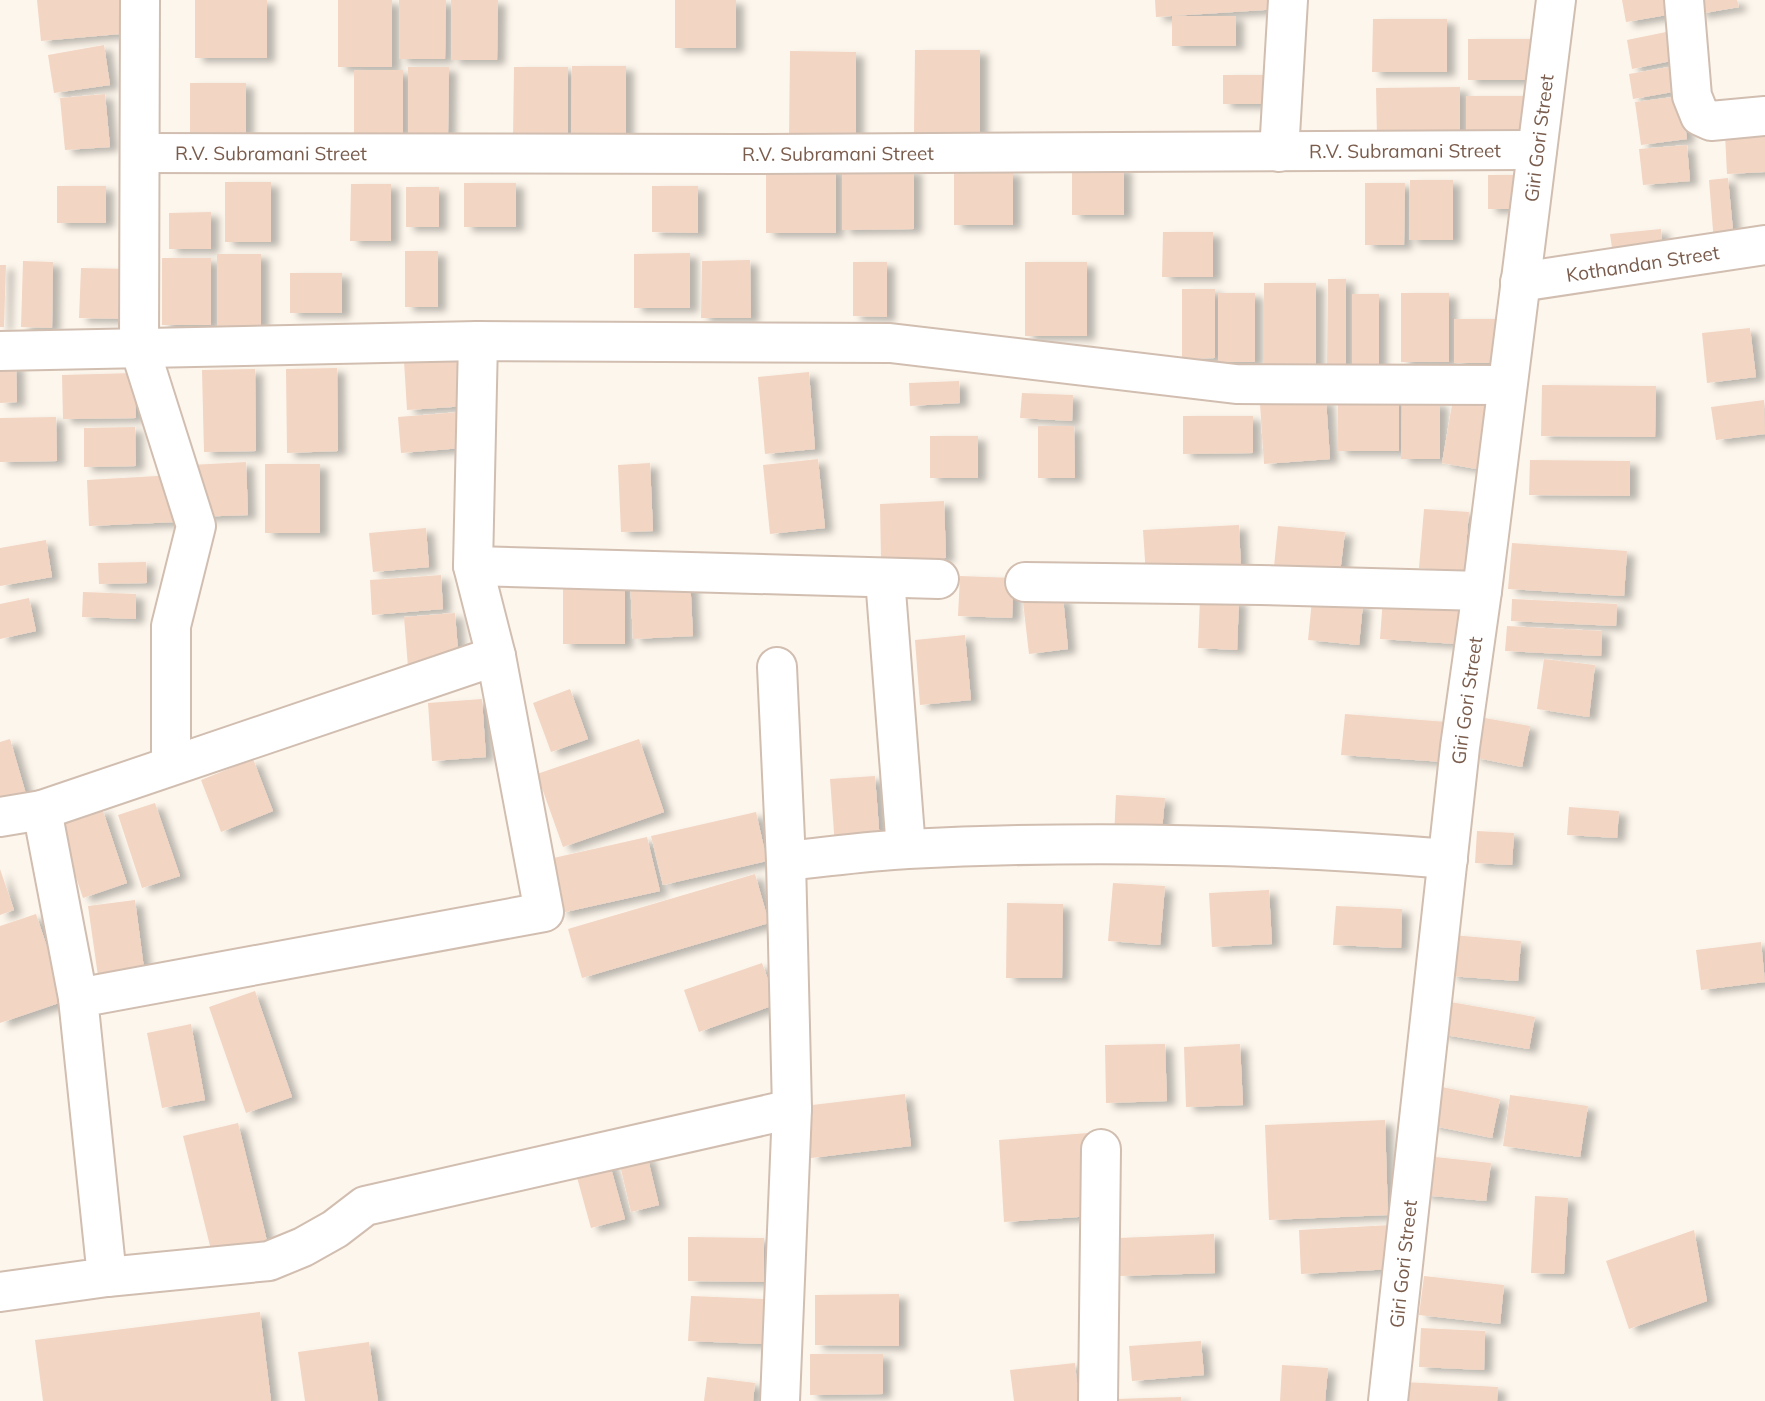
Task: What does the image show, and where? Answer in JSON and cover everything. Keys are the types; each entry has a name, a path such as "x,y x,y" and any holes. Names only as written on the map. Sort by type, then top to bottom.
{"street":[{"path":"141,0 139,346 196,526 171,626 171,765"},
{"path":"1279,152 1288,0"},
{"name":"Giri Gori Street","path":"1388,1401 1460,747 1556,0"},
{"path":"1684,0 1692,96 1700,116 1711,121 1765,116"},
{"name":"R.V. Subramani Street","path":"140,153 757,154 1537,150"},
{"name":"Kothandan Street","path":"1520,282 1765,245"},
{"path":"78,998 544,912 496,656 473,566 478,341"},
{"path":"0,351 478,341 890,344 1236,384 1507,385"},
{"path":"473,566 939,579"},
{"path":"885,578 906,849"},
{"path":"1025,582 1482,591"},
{"path":"0,817 42,810 496,656"},
{"path":"777,667 786,861 792,1109 780,1401"},
{"path":"42,810 78,998 107,1278"},
{"path":"786,861 906,849 1092,844 1329,849 1448,859"},
{"path":"0,1292 269,1261 324,1235 365,1206 792,1109"},
{"path":"1098,1401 1101,1149"}],"building":[{"path":"37,0 128,0 131,33 41,41"},
{"path":"195,0 267,0 267,58 195,58"},
{"path":"338,0 392,0 392,67 338,67"},
{"path":"399,0 446,0 445,59 399,59"},
{"path":"451,0 498,0 497,60 451,60"},
{"path":"675,0 736,0 736,48 675,48"},
{"path":"1155,0 1278,0 1278,9 1156,17"},
{"path":"1622,0 1665,0 1667,15 1626,22"},
{"path":"1696,0 1737,0 1739,7 1699,14"},
{"path":"1172,16 1236,16 1236,46 1172,46"},
{"path":"1373,19 1447,19 1447,72 1372,72"},
{"path":"1676,30 1681,59 1632,69 1627,40"},
{"path":"1468,39 1541,39 1541,80 1468,80"},
{"path":"104,45 110,85 54,93 48,55"},
{"path":"915,50 980,50 980,133 914,133"},
{"path":"790,51 856,52 856,138 789,138"},
{"path":"1680,65 1684,90 1633,99 1629,74"},
{"path":"572,66 626,66 626,141 571,141"},
{"path":"408,67 449,67 448,134 408,134"},
{"path":"514,67 568,67 568,140 513,140"},
{"path":"354,70 403,70 403,133 354,133"},
{"path":"1223,75 1277,75 1278,104 1223,104"},
{"path":"190,83 246,83 246,133 190,133"},
{"path":"1460,87 1460,138 1377,138 1376,88"},
{"path":"105,94 110,147 65,150 60,98"},
{"path":"1466,96 1523,96 1523,140 1466,140"},
{"path":"1681,96 1687,139 1641,145 1635,102"},
{"path":"1765,131 1765,172 1727,174 1725,134"},
{"path":"1687,145 1690,181 1643,185 1639,149"},
{"path":"766,167 836,167 836,233 766,233"},
{"path":"1072,167 1124,167 1124,215 1072,215"},
{"path":"914,169 914,229 842,230 842,170"},
{"path":"954,171 1013,171 1013,225 954,225"},
{"path":"1488,175 1522,175 1522,209 1488,209"},
{"path":"1728,178 1734,241 1714,243 1709,180"},
{"path":"1410,180 1453,180 1453,240 1409,240"},
{"path":"225,182 271,182 271,242 225,242"},
{"path":"464,183 516,183 516,227 464,227"},
{"path":"1365,183 1405,183 1404,245 1365,245"},
{"path":"351,184 391,184 391,241 350,241"},
{"path":"57,186 106,186 106,223 57,223"},
{"path":"652,186 698,186 698,233 652,232"},
{"path":"406,187 439,187 439,227 406,227"},
{"path":"211,212 211,249 169,249 169,213"},
{"path":"1661,229 1663,250 1613,255 1610,234"},
{"path":"1163,232 1213,232 1213,277 1162,277"},
{"path":"405,251 438,251 438,307 405,307"},
{"path":"690,253 690,308 634,308 634,254"},
{"path":"217,254 261,254 261,325 217,326"},
{"path":"162,258 211,258 211,325 162,325"},
{"path":"750,260 751,318 701,318 702,261"},
{"path":"23,261 53,262 52,328 21,327"},
{"path":"853,262 887,262 887,317 853,316"},
{"path":"1025,262 1087,262 1087,336 1025,336"},
{"path":"0,265 6,265 4,327 0,327"},
{"path":"81,268 131,269 130,319 79,318"},
{"path":"290,273 342,273 342,313 290,313"},
{"path":"1328,279 1346,279 1346,365 1327,366"},
{"path":"1264,283 1316,283 1316,369 1264,369"},
{"path":"1182,289 1215,289 1215,358 1182,359"},
{"path":"1218,293 1255,293 1255,362 1218,362"},
{"path":"1401,293 1449,293 1449,362 1401,362"},
{"path":"1352,294 1379,294 1379,368 1352,368"},
{"path":"1454,319 1502,319 1502,363 1454,363"},
{"path":"1750,328 1756,377 1707,383 1702,333"},
{"path":"463,356 467,406 407,410 404,361"},
{"path":"0,364 16,364 17,402 0,403"},
{"path":"337,368 338,451 287,453 286,369"},
{"path":"255,369 256,451 204,452 202,370"},
{"path":"809,372 815,449 765,454 758,377"},
{"path":"134,373 136,418 63,419 62,375"},
{"path":"959,381 960,403 910,406 909,383"},
{"path":"1542,385 1656,386 1655,437 1541,436"},
{"path":"1022,393 1073,395 1072,421 1020,418"},
{"path":"1399,396 1399,451 1338,451 1338,397"},
{"path":"1326,399 1330,459 1264,464 1260,404"},
{"path":"1453,399 1499,407 1488,471 1442,463"},
{"path":"1764,400 1765,434 1716,440 1711,407"},
{"path":"1402,401 1440,402 1440,459 1401,459"},
{"path":"460,412 462,448 401,453 398,417"},
{"path":"1183,416 1253,416 1253,453 1183,454"},
{"path":"56,417 57,461 0,462 0,418"},
{"path":"1038,426 1074,426 1075,478 1038,478"},
{"path":"135,427 136,466 84,467 84,428"},
{"path":"930,436 978,436 978,478 930,478"},
{"path":"818,459 825,528 770,534 763,465"},
{"path":"1530,460 1630,461 1630,496 1529,495"},
{"path":"246,462 248,515 194,517 191,465"},
{"path":"650,463 653,531 621,532 618,465"},
{"path":"265,464 320,464 320,533 265,533"},
{"path":"174,475 176,522 89,526 87,480"},
{"path":"944,501 946,558 881,560 880,504"},
{"path":"1424,509 1469,512 1464,571 1419,568"},
{"path":"1239,525 1241,570 1146,576 1143,530"},
{"path":"1278,526 1345,532 1340,573 1274,567"},
{"path":"426,528 429,567 373,572 369,533"},
{"path":"46,540 52,577 0,586 0,548"},
{"path":"1512,543 1627,551 1624,596 1508,589"},
{"path":"146,562 147,583 99,584 98,563"},
{"path":"441,575 443,609 372,615 370,580"},
{"path":"563,575 625,575 625,644 563,644"},
{"path":"690,576 693,636 633,639 630,580"},
{"path":"960,576 1014,578 1012,618 958,616"},
{"path":"83,592 136,594 136,619 82,617"},
{"path":"1063,597 1068,649 1029,654 1023,602"},
{"path":"1383,597 1460,602 1457,644 1380,639"},
{"path":"29,598 36,631 0,639 0,604"},
{"path":"1200,598 1239,600 1237,650 1198,648"},
{"path":"1512,599 1617,604 1616,626 1511,621"},
{"path":"1312,600 1363,604 1359,645 1308,640"},
{"path":"455,613 459,663 408,667 404,617"},
{"path":"1507,626 1602,631 1601,656 1505,651"},
{"path":"965,635 971,700 920,705 915,640"},
{"path":"1544,659 1595,665 1589,717 1537,709"},
{"path":"570,689 588,739 551,752 533,703"},
{"path":"482,699 486,757 432,761 428,703"},
{"path":"1345,714 1447,722 1444,762 1341,755"},
{"path":"1479,717 1530,726 1522,767 1472,757"},
{"path":"10,739 26,794 0,802 0,742"},
{"path":"639,739 664,812 563,847 537,774"},
{"path":"253,759 273,811 221,832 201,780"},
{"path":"875,776 880,842 835,846 830,779"},
{"path":"1116,795 1165,798 1161,841 1114,837"},
{"path":"155,803 180,876 142,888 118,815"},
{"path":"1569,807 1619,811 1617,838 1567,835"},
{"path":"102,808 127,883 83,898 58,823"},
{"path":"756,812 767,861 663,885 651,836"},
{"path":"1477,831 1514,833 1512,865 1475,863"},
{"path":"647,837 660,891 561,913 549,859"},
{"path":"0,869 14,910 0,915"},
{"path":"755,874 769,923 582,978 568,929"},
{"path":"1113,883 1165,886 1160,945 1108,941"},
{"path":"1269,890 1272,944 1212,947 1209,893"},
{"path":"135,900 145,976 99,983 88,906"},
{"path":"1007,903 1063,904 1062,978 1006,978"},
{"path":"1336,906 1402,909 1401,948 1333,945"},
{"path":"36,914 65,1001 0,1023 0,926"},
{"path":"1452,935 1521,941 1518,981 1449,976"},
{"path":"1761,942 1765,982 1701,990 1696,950"},
{"path":"762,963 777,1004 699,1032 684,990"},
{"path":"255,991 292,1097 246,1113 209,1007"},
{"path":"1445,1001 1535,1017 1529,1049 1439,1034"},
{"path":"191,1024 205,1100 162,1108 147,1033"},
{"path":"1165,1044 1167,1101 1106,1103 1105,1045"},
{"path":"1240,1044 1243,1105 1186,1107 1184,1047"},
{"path":"1437,1086 1500,1099 1492,1138 1429,1125"},
{"path":"905,1094 911,1146 811,1158 804,1106"},
{"path":"1510,1095 1588,1106 1580,1157 1503,1146"},
{"path":"1385,1120 1388,1215 1269,1220 1265,1125"},
{"path":"238,1123 268,1245 213,1258 183,1136"},
{"path":"1088,1133 1093,1216 1004,1222 999,1140"},
{"path":"647,1155 659,1205 631,1212 619,1161"},
{"path":"1426,1156 1491,1163 1486,1201 1422,1195"},
{"path":"609,1161 625,1219 591,1228 575,1170"},
{"path":"1535,1196 1568,1198 1564,1274 1531,1273"},
{"path":"1391,1225 1393,1269 1301,1274 1299,1230"},
{"path":"1694,1230 1707,1301 1629,1329 1606,1261"},
{"path":"1214,1234 1215,1273 1120,1276 1119,1238"},
{"path":"688,1237 764,1238 764,1282 688,1281"},
{"path":"1424,1276 1504,1285 1500,1324 1419,1315"},
{"path":"899,1294 899,1346 815,1345 815,1295"},
{"path":"691,1296 764,1299 762,1344 688,1341"},
{"path":"260,1312 271,1401 43,1401 35,1340"},
{"path":"1421,1328 1485,1331 1484,1370 1419,1367"},
{"path":"1201,1341 1204,1375 1132,1381 1129,1346"},
{"path":"369,1342 378,1401 305,1401 298,1352"},
{"path":"810,1354 883,1354 883,1394 810,1395"},
{"path":"1075,1363 1079,1401 1014,1401 1010,1370"},
{"path":"1282,1365 1328,1368 1325,1401 1280,1401"},
{"path":"707,1377 755,1383 753,1401 704,1401"},
{"path":"1404,1382 1498,1387 1497,1401 1403,1401"},
{"path":"1181,1397 1181,1401 1115,1401 1115,1399"}]}
